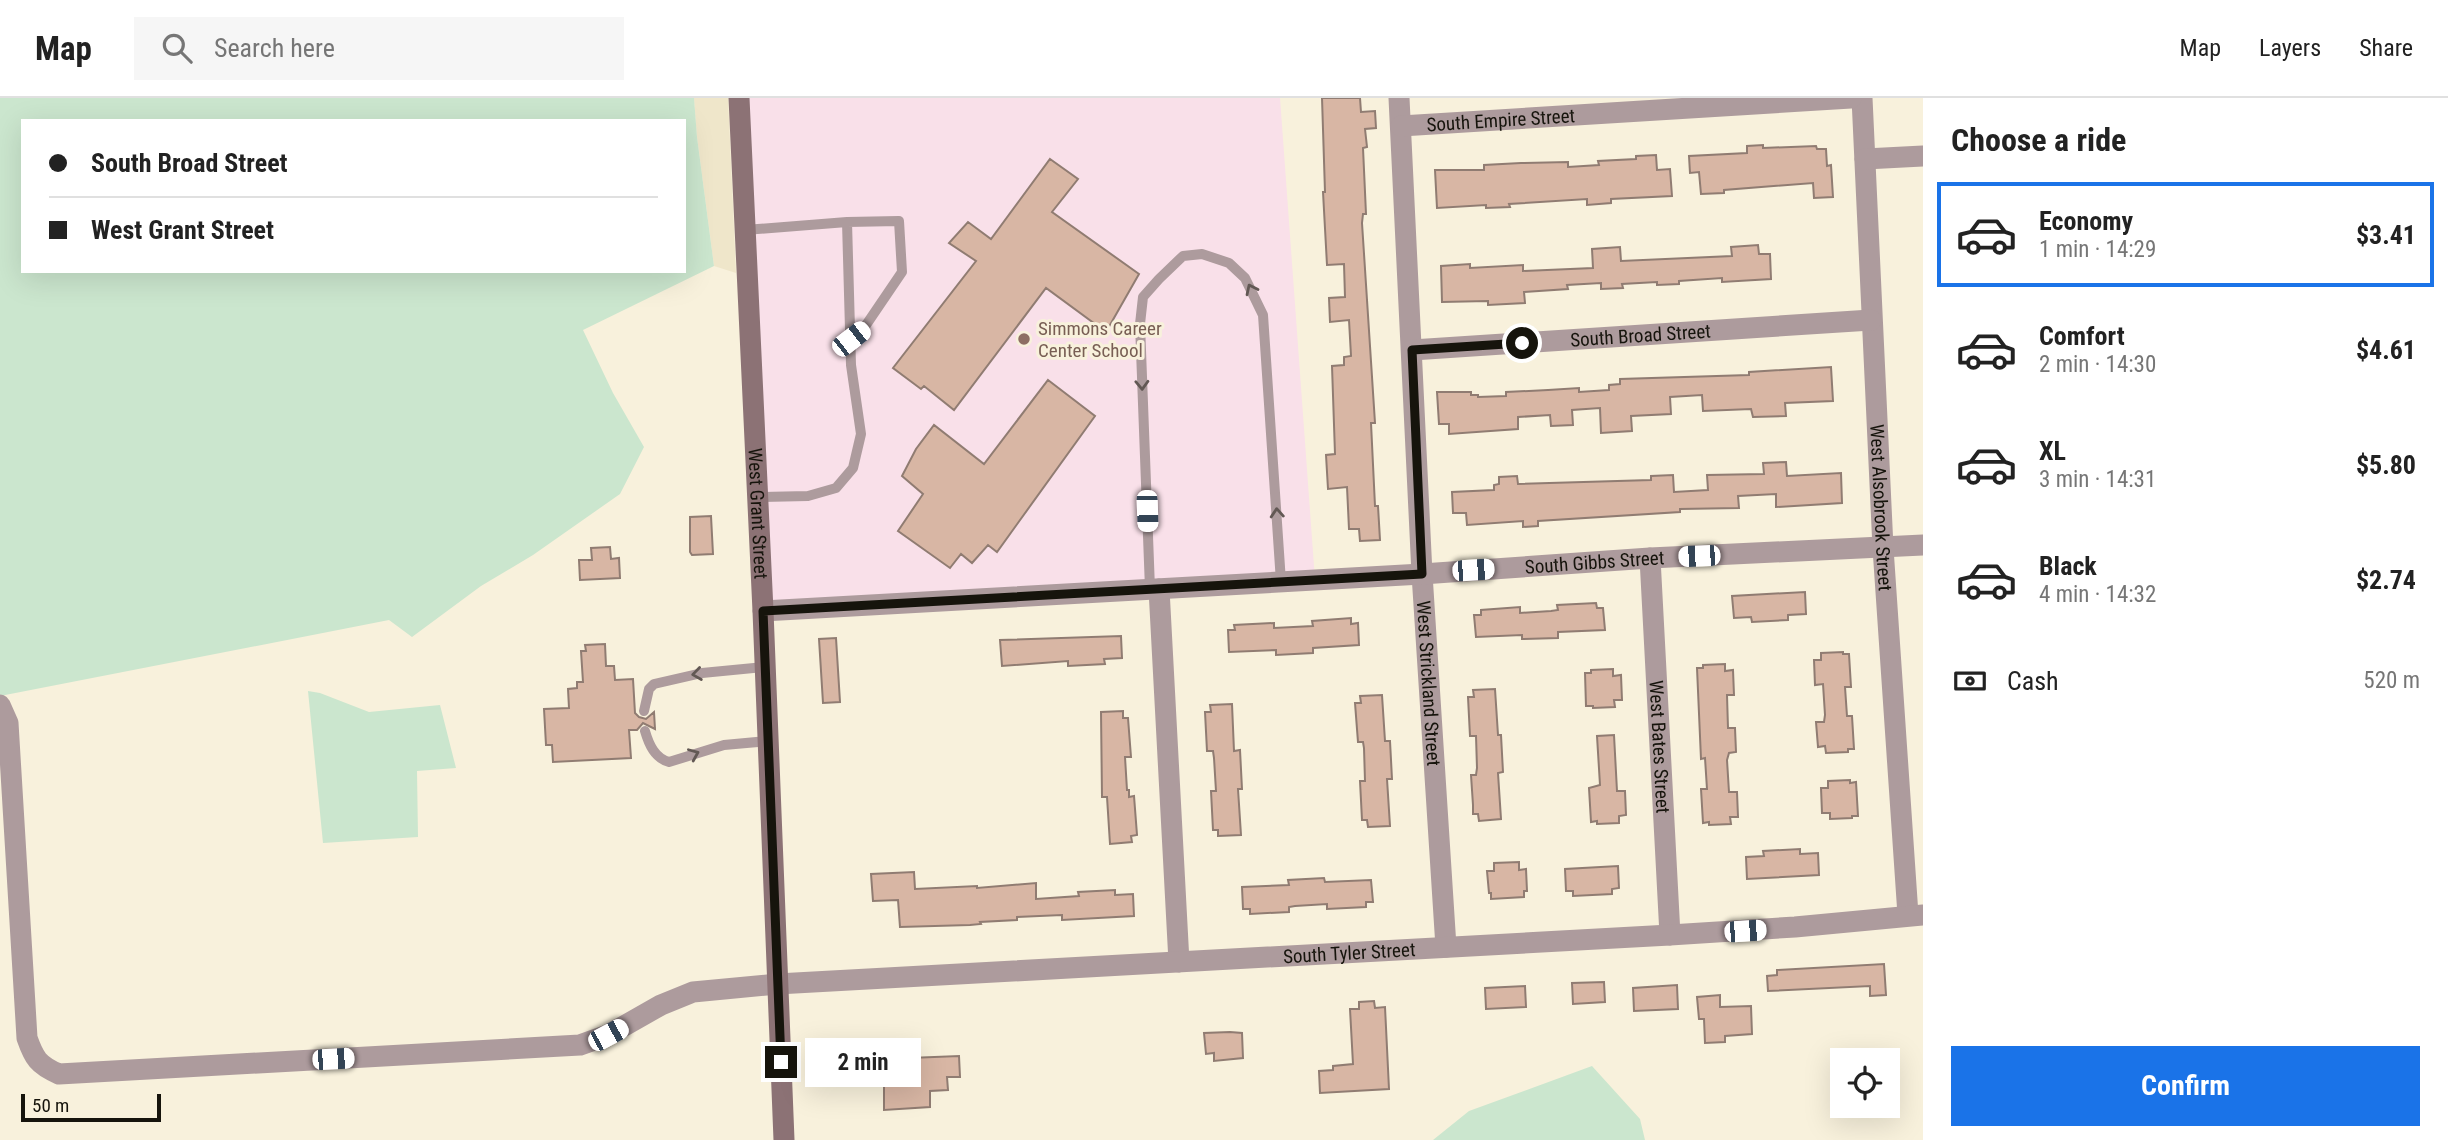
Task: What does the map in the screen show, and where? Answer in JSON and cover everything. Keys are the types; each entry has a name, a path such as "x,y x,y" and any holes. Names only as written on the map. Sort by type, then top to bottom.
{"street":[{"name":"West Grant Street","path":"739,98 784,1140"},
{"path":"1399,98 1401,127"},
{"name":"South Empire Street","path":"1401,127 1851,98"},
{"name":"West Alsobrook Street","path":"1862,98 1883,548 1916,915"},
{"name":"West Strickland Street","path":"1401,127 1422,574 1446,947"},
{"path":"1865,159 1923,156"},
{"name":"South Broad Street","path":"1412,350 1871,320"},
{"name":"South Gibbs Street","path":"763,611 1422,574 1650,558 1923,545"},
{"name":"West Bates Street","path":"1650,558 1670,935"},
{"path":"1155,589 1179,962"},
{"name":"South Tyler Street","path":"0,705 8,723 27,1038 33,1056 46,1069 59,1074 580,1045 608,1035 661,1005 693,992 778,984 1795,928 1916,915"}],"lane":[{"path":"745,230 900,221 902,272 864,328 851,339"},
{"path":"758,497 807,496 836,488 853,468 861,434 851,365 847,222"},
{"path":"1155,589 1140,324 1143,297 1183,256 1202,254 1229,263 1245,278 1263,315 1281,582"},
{"path":"644,711 649,688 654,684 702,673 765,667"},
{"path":"645,732 653,751 661,760 669,762 724,745 768,741"}],"shaded area":[{"path":"694,98 728,98 736,273 714,266"},
{"name":"Simmons Career Center School","path":"739,98 1280,98 1315,580 763,611"}],"green space":[{"path":"0,98 694,98 714,266 583,330 613,393 644,447 620,494 533,555 481,586 412,637 389,620 0,696"},
{"path":"308,691 369,712 440,705 456,768 417,771 418,837 323,843"},
{"path":"1592,1066 1640,1119 1645,1140 1433,1140 1469,1111"}],"building":[{"path":"1322,98 1360,98 1361,112 1375,111 1376,128 1365,129 1367,147 1363,148 1366,214 1363,214 1362,223 1375,423 1371,423 1375,506 1378,506 1380,540 1360,541 1359,529 1349,529 1347,487 1328,489 1326,455 1335,454 1332,366 1344,365 1344,357 1351,356 1349,320 1330,322 1329,298 1345,297 1344,264 1327,265"},
{"path":"1763,145 1763,148 1816,146 1817,149 1826,149 1827,166 1831,165 1833,197 1814,198 1813,183 1701,194 1699,172 1690,173 1689,156 1747,153 1747,146"},
{"path":"1656,155 1657,170 1670,169 1672,196 1611,199 1611,203 1587,205 1587,199 1509,204 1510,207 1486,208 1486,205 1437,208 1435,170 1484,170 1484,165 1521,163 1568,162 1568,167 1599,165 1598,161"},
{"path":"1050,159 1078,179 1052,212 1139,274 1106,332 1046,288 954,410 924,386 921,389 893,368 976,261 949,243 968,222 991,239"},
{"path":"1758,245 1759,254 1770,254 1771,279 1722,282 1722,278 1679,281 1679,284 1622,284 1623,288 1601,289 1601,283 1567,285 1568,289 1524,292 1525,303 1488,305 1488,301 1442,302 1441,266 1470,264 1470,268 1523,265 1523,271 1593,268 1592,249 1620,247 1621,261 1732,256 1731,247"},
{"path":"1831,367 1833,401 1785,403 1786,416 1753,417 1751,409 1703,411 1702,395 1670,397 1671,414 1631,416 1632,431 1601,433 1600,408 1572,410 1573,425 1551,426 1550,415 1518,417 1518,429 1449,434 1449,424 1439,424 1437,392 1471,392 1471,395 1478,397 1506,396 1506,392 1579,388 1579,392 1609,390 1609,385 1620,384 1620,379 1749,375 1749,372"},
{"path":"1048,380 1095,416 997,552 988,545 972,563 961,554 950,568 898,531 923,494 902,476 916,449 934,425 984,464"},
{"path":"1786,462 1787,476 1841,473 1842,503 1776,507 1776,494 1738,496 1739,508 1680,509 1680,512 1538,521 1538,526 1523,527 1523,521 1467,525 1466,513 1453,513 1452,492 1494,490 1494,485 1499,484 1499,477 1517,476 1518,484 1651,480 1651,476 1673,475 1674,492 1708,490 1707,475 1764,474 1763,463"},
{"path":"711,516 713,554 692,555 690,517"},
{"path":"610,547 611,559 619,558 620,578 580,580 579,560 592,560 591,548"},
{"path":"1805,592 1806,614 1788,615 1788,620 1752,622 1751,617 1734,618 1732,596"},
{"path":"1596,603 1597,608 1603,608 1605,630 1558,632 1558,638 1522,639 1522,635 1476,637 1474,615 1481,615 1481,610 1520,607 1520,613 1558,610 1557,605"},
{"path":"1351,618 1351,624 1358,623 1359,645 1313,648 1313,653 1276,655 1276,650 1229,652 1228,630 1235,630 1234,625 1274,623 1274,628 1313,626 1312,621"},
{"path":"1121,636 1122,658 1104,659 1105,664 1068,666 1068,661 1002,666 1000,640"},
{"path":"836,638 840,702 823,703 819,639"},
{"path":"605,644 606,666 614,666 615,680 633,679 635,713 646,719 654,712 655,729 643,723 637,730 629,730 631,758 553,762 552,745 546,745 544,709 569,708 568,689 577,688 577,682 583,682 581,651 586,651 585,645"},
{"path":"1821,653 1849,654 1851,687 1845,687 1847,716 1852,716 1854,749 1848,749 1848,752 1826,753 1825,746 1818,747 1816,722 1824,722 1825,715 1823,684 1815,685 1814,660 1821,660"},
{"path":"1725,664 1725,671 1733,670 1734,695 1727,695 1728,728 1735,728 1736,752 1729,753 1727,760 1729,792 1737,792 1738,817 1730,817 1731,824 1709,825 1709,822 1703,823 1701,789 1707,789 1705,758 1701,759 1697,668 1703,668 1703,665"},
{"path":"1613,669 1613,676 1621,675 1622,700 1614,700 1615,707 1586,706 1585,673 1591,673 1591,670"},
{"path":"1495,689 1503,772 1498,773 1501,819 1479,821 1478,814 1473,814 1471,775 1476,775 1477,768 1476,736 1470,736 1468,697 1474,697 1473,690"},
{"path":"1382,695 1385,741 1390,741 1392,779 1387,779 1390,826 1368,827 1367,820 1362,820 1360,781 1365,781 1364,748 1363,742 1358,742 1355,703 1361,703 1360,696"},
{"path":"1232,704 1234,751 1240,750 1242,789 1238,789 1241,835 1218,836 1218,830 1213,830 1211,791 1216,791 1214,758 1213,751 1207,751 1205,712 1211,712 1210,705"},
{"path":"1123,711 1123,718 1128,718 1131,757 1125,757 1127,790 1129,797 1134,796 1137,835 1131,836 1132,842 1110,844 1107,797 1102,797 1101,712"},
{"path":"1614,735 1617,791 1625,791 1626,815 1619,816 1619,823 1597,824 1597,821 1591,822 1589,788 1600,785 1597,736"},
{"path":"1850,780 1850,783 1856,782 1858,816 1830,819 1830,813 1822,813 1821,788 1828,788 1828,781"},
{"path":"1800,849 1800,854 1818,853 1819,875 1747,879 1746,857 1764,856 1763,851"},
{"path":"1519,862 1519,870 1526,869 1527,891 1524,891 1524,897 1491,899 1487,871 1494,871 1494,863"},
{"path":"1618,866 1619,888 1612,889 1612,894 1573,896 1573,891 1566,891 1565,869"},
{"path":"914,872 915,889 1036,883 1036,899 1079,896 1078,892 1115,890 1115,895 1133,894 1134,916 1062,920 1062,915 1017,917 1017,920 970,925 900,927 898,900 873,901 871,874"},
{"path":"1324,878 1325,882 1371,880 1373,902 1366,902 1366,907 1327,909 1327,904 1295,906 1289,907 1289,912 1250,914 1250,909 1243,909 1242,887 1289,885 1288,880"},
{"path":"1884,964 1886,995 1870,996 1870,986 1768,991 1767,976 1777,975 1777,970"},
{"path":"1604,982 1605,1002 1573,1004 1572,983"},
{"path":"1677,985 1678,1009 1634,1011 1633,988"},
{"path":"1525,986 1526,1007 1486,1009 1485,988"},
{"path":"1720,995 1720,1007 1751,1006 1752,1034 1725,1036 1725,1042 1705,1043 1704,1019 1699,1019 1697,997"},
{"path":"1374,1001 1375,1008 1385,1007 1389,1089 1320,1093 1319,1071 1353,1064 1350,1009 1359,1009 1359,1002"},
{"path":"1204,1033 1242,1033 1243,1058 1214,1061 1214,1053 1206,1054"},
{"path":"959,1056 960,1077 947,1077 948,1090 930,1091 930,1107 884,1110 884,1059"}],"place":[{"name":"Simmons Career Center School","path":"1024,339"}],"route":[{"path":"781,1062 763,611 1422,574 1412,350 1522,343"}]}
